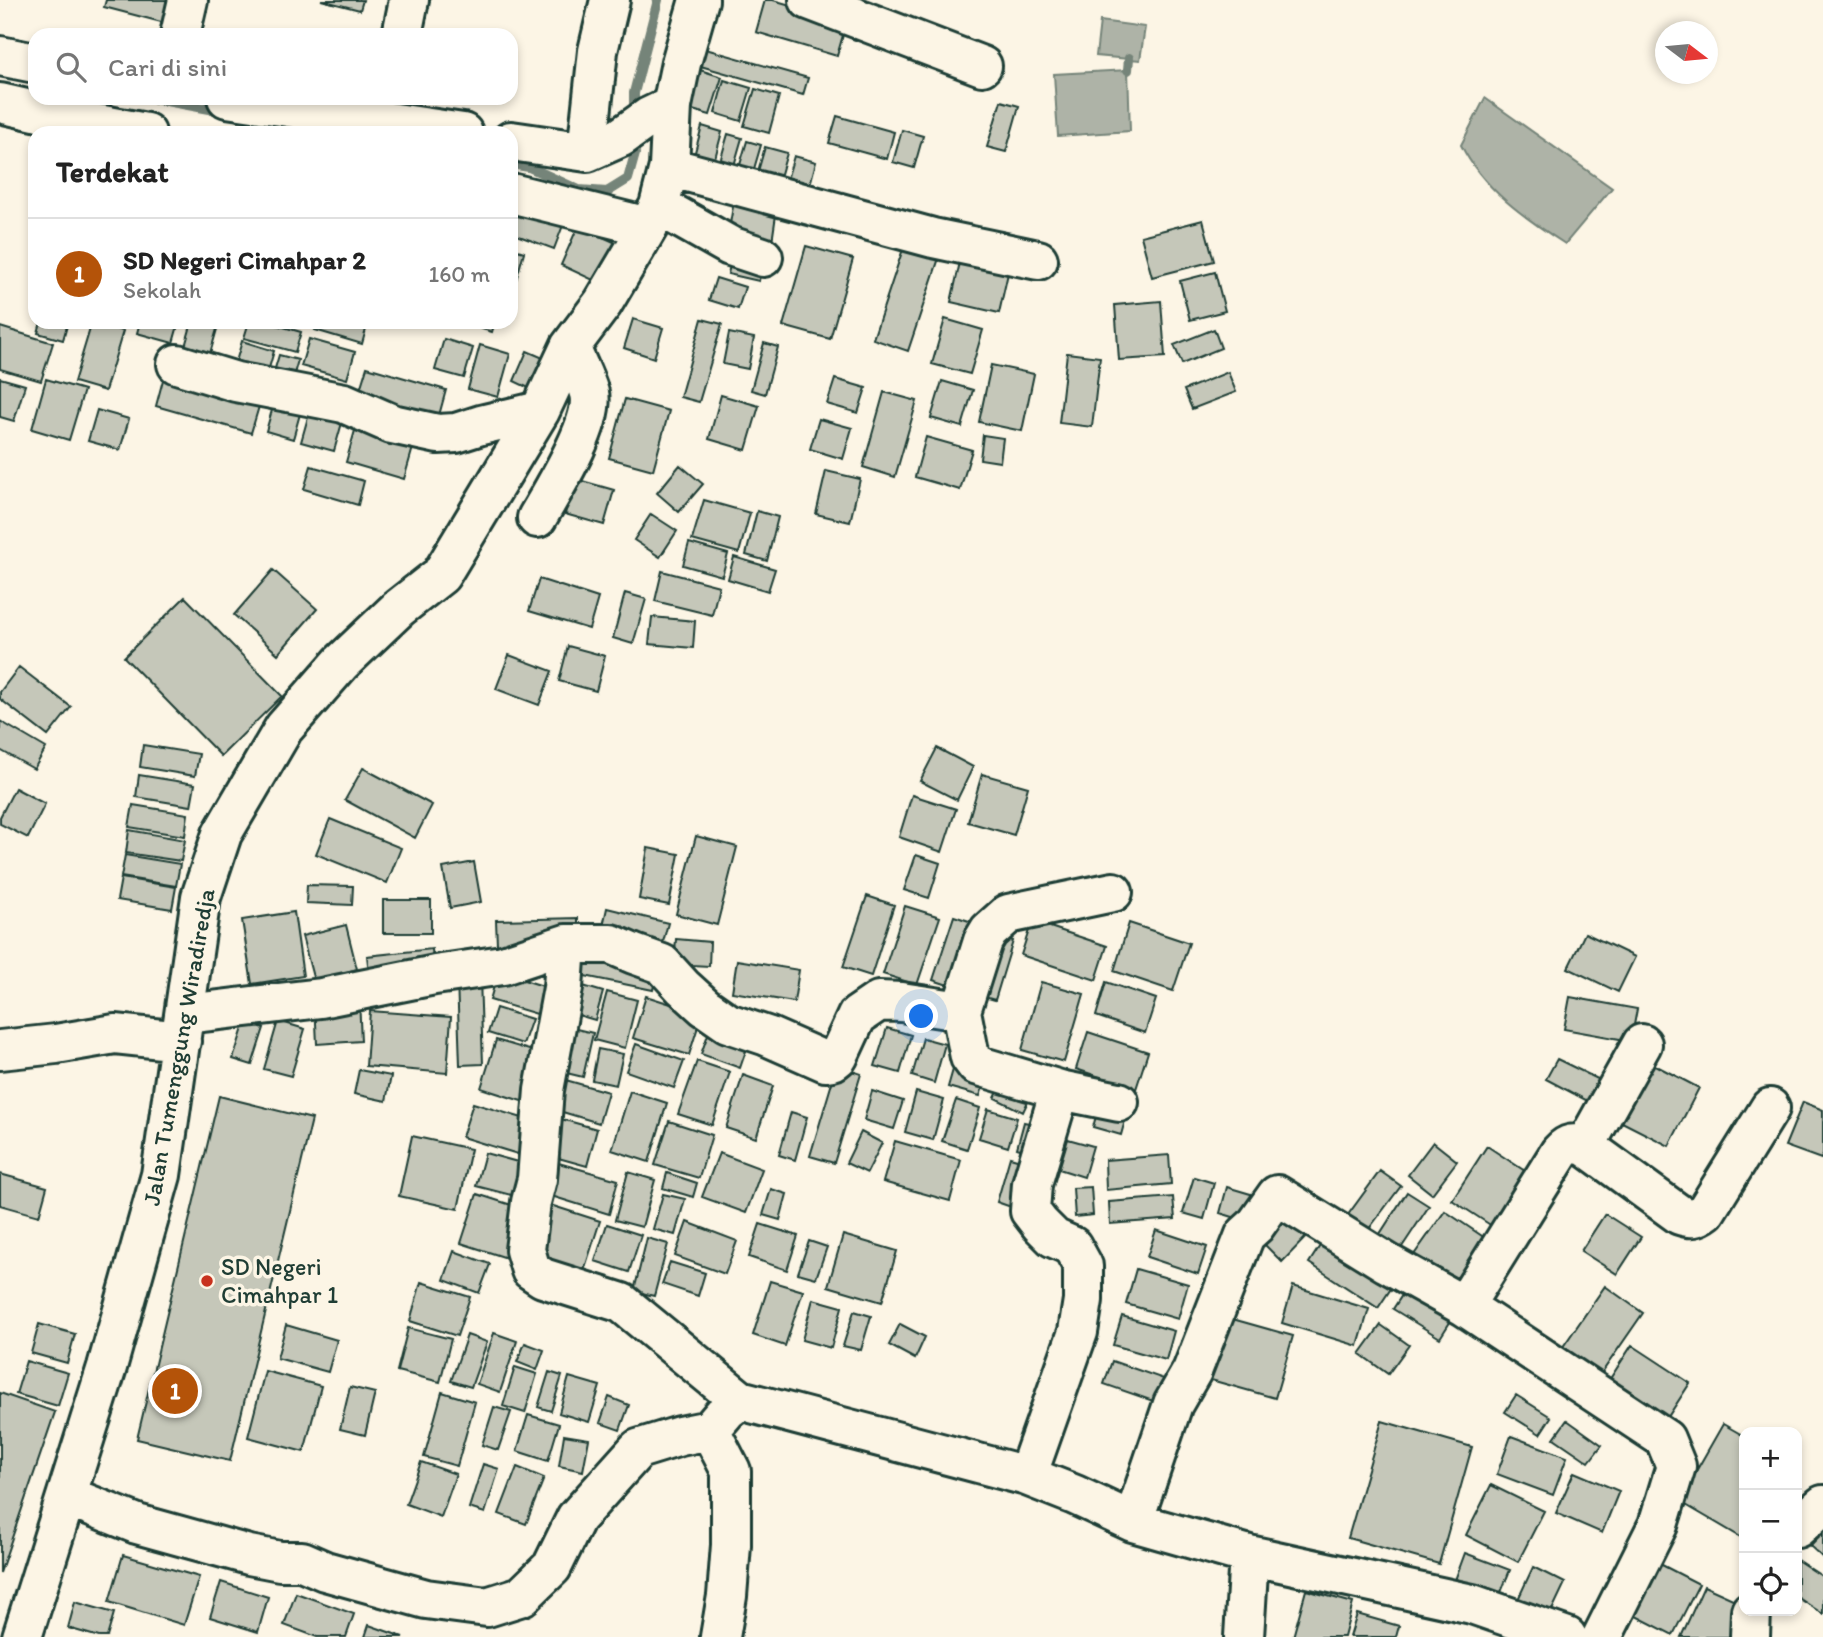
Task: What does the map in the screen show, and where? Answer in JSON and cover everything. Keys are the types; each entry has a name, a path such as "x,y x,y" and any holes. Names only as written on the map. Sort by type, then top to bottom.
{"street":[{"path":"182,28 188,0"},
{"path":"403,28 409,0"},
{"path":"587,152 598,51 610,0"},
{"name":"Jalan Tumenggung Wiradiredja","path":"22,1637 107,1367 161,1175 201,897 222,834 284,728 341,663 399,608 441,575 540,411 570,347 603,303 653,216 669,166 648,120 681,62 699,0"},
{"path":"809,0 982,66"},
{"path":"0,55 28,61"},
{"path":"0,103 108,126"},
{"path":"328,105 386,109 441,126"},
{"path":"518,142 587,152 648,120"},
{"path":"669,166 933,239 1038,260"},
{"path":"518,194 653,216 763,257"},
{"path":"537,518 569,461 586,422 589,395 570,347"},
{"path":"177,363 236,382 344,403 392,424 438,434 456,433 540,411"},
{"path":"1113,892 1023,910 1008,914 999,921 983,941 961,1011 972,1062 976,1065 1060,1090 1119,1102"},
{"path":"566,944 563,988 544,1090 537,1178 526,1240 525,1250 531,1270 543,1278 622,1303 740,1401 1027,1476 1133,1522 1249,1555 1472,1604 1567,1637"},
{"path":"0,1050 184,1027 435,975 503,965 566,944 611,944 662,964 705,1007 728,1023 826,1062 838,1057 857,1016 879,1001 961,1011"},
{"path":"1585,1146 1642,1044"},
{"path":"1027,1476 1078,1332 1083,1300 1083,1266 1072,1246 1054,1238 1030,1211 1032,1184 1060,1090"},
{"path":"1464,1306 1566,1145 1574,1143 1585,1146 1680,1215 1698,1217 1706,1211 1770,1108"},
{"path":"1133,1522 1173,1404 1192,1371 1245,1235 1255,1226 1277,1195 1387,1263 1464,1306 1665,1438 1676,1466 1658,1525 1602,1637"},
{"path":"67,1496 137,1524 249,1555 302,1562 426,1599 487,1607 522,1596 552,1567 576,1518 638,1449 710,1430 727,1410 740,1401"},
{"path":"710,1430 731,1471 731,1545 727,1597 720,1637"},
{"path":"1802,1524 1823,1505"},
{"path":"1244,1637 1249,1555"},
{"path":"1750,1637 1751,1616"}],"shaded area":[{"path":"1100,21 1145,27 1140,60 1096,56"},
{"path":"1128,70 1130,131 1058,136 1054,74"},
{"path":"1485,98 1612,188 1565,244 1520,213 1493,189 1470,161 1461,145"}],"building":[{"path":"106,0 171,0 165,23 104,7"},
{"path":"321,0 363,0 360,10"},
{"path":"765,0 847,21 837,56 756,32"},
{"path":"702,48 808,78 803,95 697,65"},
{"path":"700,70 722,77 710,115 689,109"},
{"path":"724,80 751,88 741,121 715,113"},
{"path":"755,89 779,96 769,133 744,126"},
{"path":"1001,101 1019,106 1006,152 987,147"},
{"path":"837,116 894,132 887,159 829,143"},
{"path":"702,126 722,132 711,173 691,167"},
{"path":"902,130 923,136 914,168 893,162"},
{"path":"728,134 742,138 731,176 717,172"},
{"path":"747,141 761,145 751,179 737,175"},
{"path":"765,147 787,153 776,191 754,185"},
{"path":"794,156 816,162 806,200 783,193"},
{"path":"734,201 777,208 772,242 728,235"},
{"path":"518,206 565,220 554,249 518,236"},
{"path":"1203,220 1214,261 1152,277 1141,236"},
{"path":"578,226 623,246 606,286 561,265"},
{"path":"806,246 853,259 830,339 783,326"},
{"path":"904,246 939,258 908,351 873,339"},
{"path":"518,250 524,252 518,273"},
{"path":"732,256 762,262 759,281 728,274"},
{"path":"960,262 1008,273 999,313 951,302"},
{"path":"1215,272 1225,311 1190,320 1180,281"},
{"path":"716,278 745,287 738,309 709,300"},
{"path":"1161,301 1165,357 1119,360 1115,305"},
{"path":"633,319 663,328 654,358 624,348"},
{"path":"702,319 722,324 699,402 680,397"},
{"path":"945,319 983,330 970,374 932,364"},
{"path":"0,327 53,343 41,381 0,369"},
{"path":"39,329 66,329 63,340 38,333"},
{"path":"90,329 123,331 105,391 74,382"},
{"path":"138,329 177,329 173,343 137,333"},
{"path":"190,329 217,329 207,364 182,357"},
{"path":"247,329 290,329 301,332 295,352 244,338"},
{"path":"315,329 366,329 362,344"},
{"path":"1214,329 1221,348 1182,364 1174,345"},
{"path":"729,333 754,338 748,369 723,364"},
{"path":"309,339 355,352 347,379 301,366"},
{"path":"444,339 473,348 464,378 435,370"},
{"path":"242,341 274,351 265,382 233,372"},
{"path":"764,343 778,347 765,394 751,390"},
{"path":"480,345 510,354 498,397 468,389"},
{"path":"527,351 548,360 535,391 514,381"},
{"path":"1067,353 1100,357 1092,427 1059,423"},
{"path":"279,355 298,360 290,388 271,382"},
{"path":"991,365 1034,374 1022,431 979,422"},
{"path":"367,367 446,390 438,419 358,396"},
{"path":"1228,372 1236,392 1192,409 1184,390"},
{"path":"164,376 260,403 251,433 156,406"},
{"path":"0,378 25,385 14,421 0,417"},
{"path":"46,379 84,390 69,440 32,429"},
{"path":"835,379 866,388 858,413 827,404"},
{"path":"942,381 973,390 962,427 931,418"},
{"path":"884,392 917,401 895,477 863,467"},
{"path":"721,395 759,406 746,450 709,439"},
{"path":"276,396 303,403 293,439 266,431"},
{"path":"625,399 669,411 653,470 609,458"},
{"path":"312,403 345,412 334,451 301,442"},
{"path":"97,410 129,419 120,450 88,441"},
{"path":"819,419 852,428 843,459 810,449"},
{"path":"358,420 416,437 404,479 346,462"},
{"path":"983,435 1003,438 1000,462 980,459"},
{"path":"926,437 972,450 960,490 915,477"},
{"path":"680,465 703,484 679,512 657,493"},
{"path":"311,466 364,481 358,505 304,489"},
{"path":"826,471 860,479 850,522 816,514"},
{"path":"575,479 614,490 604,525 565,514"},
{"path":"704,500 750,513 739,553 692,540"},
{"path":"757,511 778,517 767,561 746,555"},
{"path":"651,514 677,531 660,557 634,540"},
{"path":"689,543 728,554 722,576 683,565"},
{"path":"734,557 775,569 768,591 728,579"},
{"path":"273,570 317,609 278,654 234,615"},
{"path":"662,571 719,586 712,615 655,601"},
{"path":"539,579 598,598 589,629 529,611"},
{"path":"625,593 646,599 633,644 613,638"},
{"path":"185,597 282,696 221,756 124,657"},
{"path":"652,617 695,621 693,648 649,644"},
{"path":"568,646 605,656 596,691 559,681"},
{"path":"509,655 552,671 539,705 496,689"},
{"path":"19,667 71,707 48,736 0,699 0,692"},
{"path":"0,721 46,748 34,769 0,750"},
{"path":"143,745 199,754 195,776 140,767"},
{"path":"937,748 973,767 957,800 920,781"},
{"path":"363,768 432,805 415,838 345,800"},
{"path":"982,774 1028,787 1014,835 968,822"},
{"path":"139,775 195,784 191,806 136,797"},
{"path":"15,788 45,804 28,838 0,824 0,817"},
{"path":"912,795 956,809 942,852 899,837"},
{"path":"133,805 188,814 185,836 129,827"},
{"path":"330,819 401,848 387,883 316,854"},
{"path":"129,830 185,840 181,861 126,853"},
{"path":"696,836 737,847 717,925 676,914"},
{"path":"648,848 679,854 669,905 639,899"},
{"path":"125,855 180,864 176,886 121,877"},
{"path":"916,855 940,863 929,898 904,890"},
{"path":"474,862 481,902 450,908 443,868"},
{"path":"121,878 176,887 172,909 117,900"},
{"path":"307,885 353,886 352,905 306,903"},
{"path":"867,896 894,905 871,976 843,967"},
{"path":"383,900 431,900 431,933 383,933"},
{"path":"905,906 940,917 917,985 883,974"},
{"path":"607,908 668,923 661,950 601,935"},
{"path":"294,912 303,976 252,984 242,920"},
{"path":"954,916 975,923 954,987 933,980"},
{"path":"578,918 578,942 497,945 496,920"},
{"path":"1032,921 1107,946 1096,980 1021,955"},
{"path":"1129,923 1189,943 1173,991 1114,971"},
{"path":"346,925 357,969 314,981 302,936"},
{"path":"1585,933 1635,957 1618,992 1568,968"},
{"path":"994,936 1013,941 995,1000 977,995"},
{"path":"676,939 710,942 709,966 674,964"},
{"path":"432,949 434,975 370,982 367,956"},
{"path":"575,949 658,966 653,990 570,973"},
{"path":"737,960 799,970 794,1002 732,992"},
{"path":"498,972 556,990 547,1017 490,1000"},
{"path":"480,978 483,1064 460,1065 457,979"},
{"path":"1041,982 1084,994 1064,1062 1022,1050"},
{"path":"1106,982 1156,999 1145,1033 1096,1016"},
{"path":"573,983 603,992 595,1020 564,1011"},
{"path":"607,992 637,1000 625,1048 594,1040"},
{"path":"646,996 702,1014 689,1055 633,1038"},
{"path":"1570,997 1637,1009 1631,1041 1564,1029"},
{"path":"359,999 361,1041 317,1044 315,1002"},
{"path":"496,1008 532,1019 523,1044 488,1033"},
{"path":"370,1011 451,1017 447,1073 366,1066"},
{"path":"278,1021 305,1029 291,1076 264,1069"},
{"path":"245,1022 264,1028 252,1065 233,1059"},
{"path":"564,1026 593,1033 583,1077 554,1070"},
{"path":"711,1026 750,1039 740,1068 701,1054"},
{"path":"887,1028 911,1035 900,1073 875,1066"},
{"path":"1088,1032 1148,1052 1136,1089 1076,1069"},
{"path":"923,1038 945,1044 934,1083 912,1076"},
{"path":"496,1040 546,1055 531,1104 481,1088"},
{"path":"636,1044 684,1061 674,1088 626,1071"},
{"path":"598,1049 623,1054 616,1085 592,1080"},
{"path":"1557,1059 1606,1083 1595,1105 1546,1079"},
{"path":"697,1061 730,1072 712,1125 678,1114"},
{"path":"1649,1062 1699,1088 1669,1146 1618,1120"},
{"path":"837,1066 861,1074 834,1163 810,1156"},
{"path":"954,1066 987,1075 980,1096 948,1087"},
{"path":"359,1070 391,1076 386,1101 354,1094"},
{"path":"743,1075 773,1086 756,1138 726,1128"},
{"path":"555,1077 608,1092 599,1123 546,1107"},
{"path":"1002,1083 1030,1097 1023,1112 995,1098"},
{"path":"630,1091 667,1103 649,1162 612,1150"},
{"path":"872,1091 903,1101 894,1129 864,1120"},
{"path":"916,1092 944,1100 933,1140 905,1132"},
{"path":"219,1096 312,1119 230,1461 137,1439"},
{"path":"956,1100 980,1108 967,1149 942,1141"},
{"path":"1803,1102 1823,1110 1821,1159 1785,1146"},
{"path":"473,1103 532,1121 521,1155 462,1137"},
{"path":"988,1109 1017,1118 1008,1147 979,1138"},
{"path":"1098,1109 1126,1117 1121,1135 1093,1127"},
{"path":"791,1112 807,1117 795,1160 779,1155"},
{"path":"554,1117 597,1129 587,1166 544,1154"},
{"path":"669,1121 712,1135 699,1178 655,1165"},
{"path":"1024,1122 1038,1125 1030,1152 1017,1148"},
{"path":"861,1132 882,1143 867,1173 846,1163"},
{"path":"412,1136 471,1149 458,1209 399,1196"},
{"path":"1068,1139 1093,1146 1084,1177 1059,1169"},
{"path":"895,1141 961,1160 950,1201 883,1182"},
{"path":"1433,1142 1457,1161 1432,1194 1408,1175"},
{"path":"1487,1146 1531,1175 1495,1228 1452,1200"},
{"path":"485,1153 532,1166 523,1198 476,1186"},
{"path":"719,1153 762,1169 746,1213 702,1197"},
{"path":"1169,1155 1171,1184 1106,1190 1105,1160"},
{"path":"1010,1157 1024,1161 1011,1207 997,1202"},
{"path":"555,1162 618,1180 609,1214 545,1194"},
{"path":"1380,1171 1401,1186 1362,1238 1342,1223"},
{"path":"628,1172 655,1180 642,1227 615,1220"},
{"path":"667,1173 697,1183 693,1197 663,1188"},
{"path":"0,1174 47,1187 39,1216 0,1205"},
{"path":"1194,1177 1214,1183 1204,1219 1183,1213"},
{"path":"1091,1187 1093,1215 1075,1217 1073,1188"},
{"path":"1227,1187 1254,1195 1246,1221 1220,1213"},
{"path":"771,1189 787,1194 780,1220 763,1215"},
{"path":"1407,1192 1429,1206 1400,1250 1378,1237"},
{"path":"477,1194 527,1210 510,1259 461,1243"},
{"path":"663,1194 685,1199 675,1235 653,1229"},
{"path":"1173,1197 1175,1219 1110,1224 1109,1202"},
{"path":"544,1203 600,1221 584,1271 529,1253"},
{"path":"1445,1211 1488,1240 1454,1289 1411,1259"},
{"path":"1291,1212 1311,1232 1282,1262 1262,1242"},
{"path":"1605,1214 1641,1237 1617,1274 1581,1251"},
{"path":"687,1222 737,1241 725,1274 675,1256"},
{"path":"607,1224 641,1235 629,1272 595,1261"},
{"path":"760,1224 798,1236 787,1270 749,1257"},
{"path":"1156,1230 1207,1247 1198,1274 1147,1257"},
{"path":"843,1235 897,1251 882,1302 828,1286"},
{"path":"647,1238 668,1244 654,1296 634,1291"},
{"path":"1325,1238 1394,1284 1378,1308 1309,1263"},
{"path":"809,1241 827,1247 816,1278 798,1273"},
{"path":"454,1251 490,1264 479,1293 444,1280"},
{"path":"670,1262 705,1273 698,1296 662,1284"},
{"path":"1136,1269 1188,1284 1178,1319 1126,1304"},
{"path":"770,1281 803,1291 785,1346 753,1335"},
{"path":"421,1282 470,1297 457,1336 410,1321"},
{"path":"1293,1286 1369,1309 1358,1346 1282,1323"},
{"path":"1605,1286 1643,1313 1596,1381 1558,1354"},
{"path":"1406,1289 1452,1319 1440,1338 1393,1309"},
{"path":"813,1299 842,1307 831,1348 802,1340"},
{"path":"854,1311 871,1316 861,1350 843,1346"},
{"path":"1122,1316 1174,1331 1166,1360 1113,1345"},
{"path":"1229,1318 1293,1336 1275,1398 1211,1380"},
{"path":"39,1324 75,1334 67,1363 31,1353"},
{"path":"900,1324 925,1337 915,1359 889,1345"},
{"path":"286,1325 337,1340 328,1372 277,1358"},
{"path":"1381,1325 1409,1345 1388,1374 1360,1354"},
{"path":"408,1328 451,1339 440,1382 397,1371"},
{"path":"494,1333 517,1341 500,1392 477,1384"},
{"path":"467,1335 487,1342 471,1387 451,1381"},
{"path":"525,1343 544,1350 537,1370 517,1362"},
{"path":"1632,1345 1690,1383 1662,1426 1604,1388"},
{"path":"26,1361 68,1373 58,1406 16,1394"},
{"path":"1112,1361 1164,1379 1156,1402 1104,1384"},
{"path":"515,1367 537,1374 525,1413 503,1406"},
{"path":"265,1371 321,1386 304,1452 248,1437"},
{"path":"549,1372 562,1376 551,1411 538,1407"},
{"path":"569,1377 600,1386 589,1422 559,1413"},
{"path":"350,1387 375,1393 365,1435 340,1429"},
{"path":"442,1392 475,1402 457,1466 424,1457"},
{"path":"0,1393 55,1412 0,1573"},
{"path":"1516,1395 1551,1417 1540,1434 1505,1412"},
{"path":"609,1397 629,1405 620,1430 600,1423"},
{"path":"494,1407 511,1412 498,1450 482,1445"},
{"path":"528,1415 559,1424 548,1461 517,1451"},
{"path":"1567,1420 1602,1445 1589,1462 1554,1438"},
{"path":"1382,1421 1472,1447 1439,1564 1348,1538"},
{"path":"1723,1424 1739,1433 1739,1536 1679,1501"},
{"path":"564,1435 589,1439 583,1471 559,1466"},
{"path":"1511,1436 1567,1457 1553,1495 1497,1474"},
{"path":"421,1462 456,1474 441,1517 406,1504"},
{"path":"483,1464 499,1469 485,1513 469,1508"},
{"path":"517,1467 544,1478 526,1524 499,1514"},
{"path":"1574,1472 1619,1491 1602,1533 1556,1513"},
{"path":"1491,1485 1544,1511 1518,1562 1466,1535"},
{"path":"1823,1532 1823,1558 1810,1546"},
{"path":"1465,1553 1510,1570 1495,1607 1451,1591"},
{"path":"123,1555 199,1577 184,1625 109,1602"},
{"path":"1658,1563 1699,1584 1673,1635 1632,1614"},
{"path":"1802,1563 1823,1577 1823,1614 1802,1600"},
{"path":"1533,1567 1565,1583 1546,1623 1514,1608"},
{"path":"221,1582 268,1597 258,1632 210,1617"},
{"path":"1704,1586 1739,1602 1740,1616 1734,1637 1681,1637"},
{"path":"1306,1590 1353,1603 1344,1637 1293,1637"},
{"path":"296,1593 354,1614 346,1637 317,1637 284,1625"},
{"path":"75,1602 114,1613 107,1637 68,1628"},
{"path":"1357,1614 1399,1626 1396,1637 1350,1637"},
{"path":"369,1625 403,1637 365,1637"}],"waterway":[{"path":"634,117 634,93 658,0"},
{"path":"1128,70 1129,58"},
{"path":"188,105 226,112"},
{"path":"518,165 529,167 579,190 607,192 628,179 635,154 634,137"}],"place":[{"name":"SD Negeri Cimahpar 1","path":"207,1281"},
{"name":"SD Negeri Cimahpar 2","path":"175,1391"}]}
